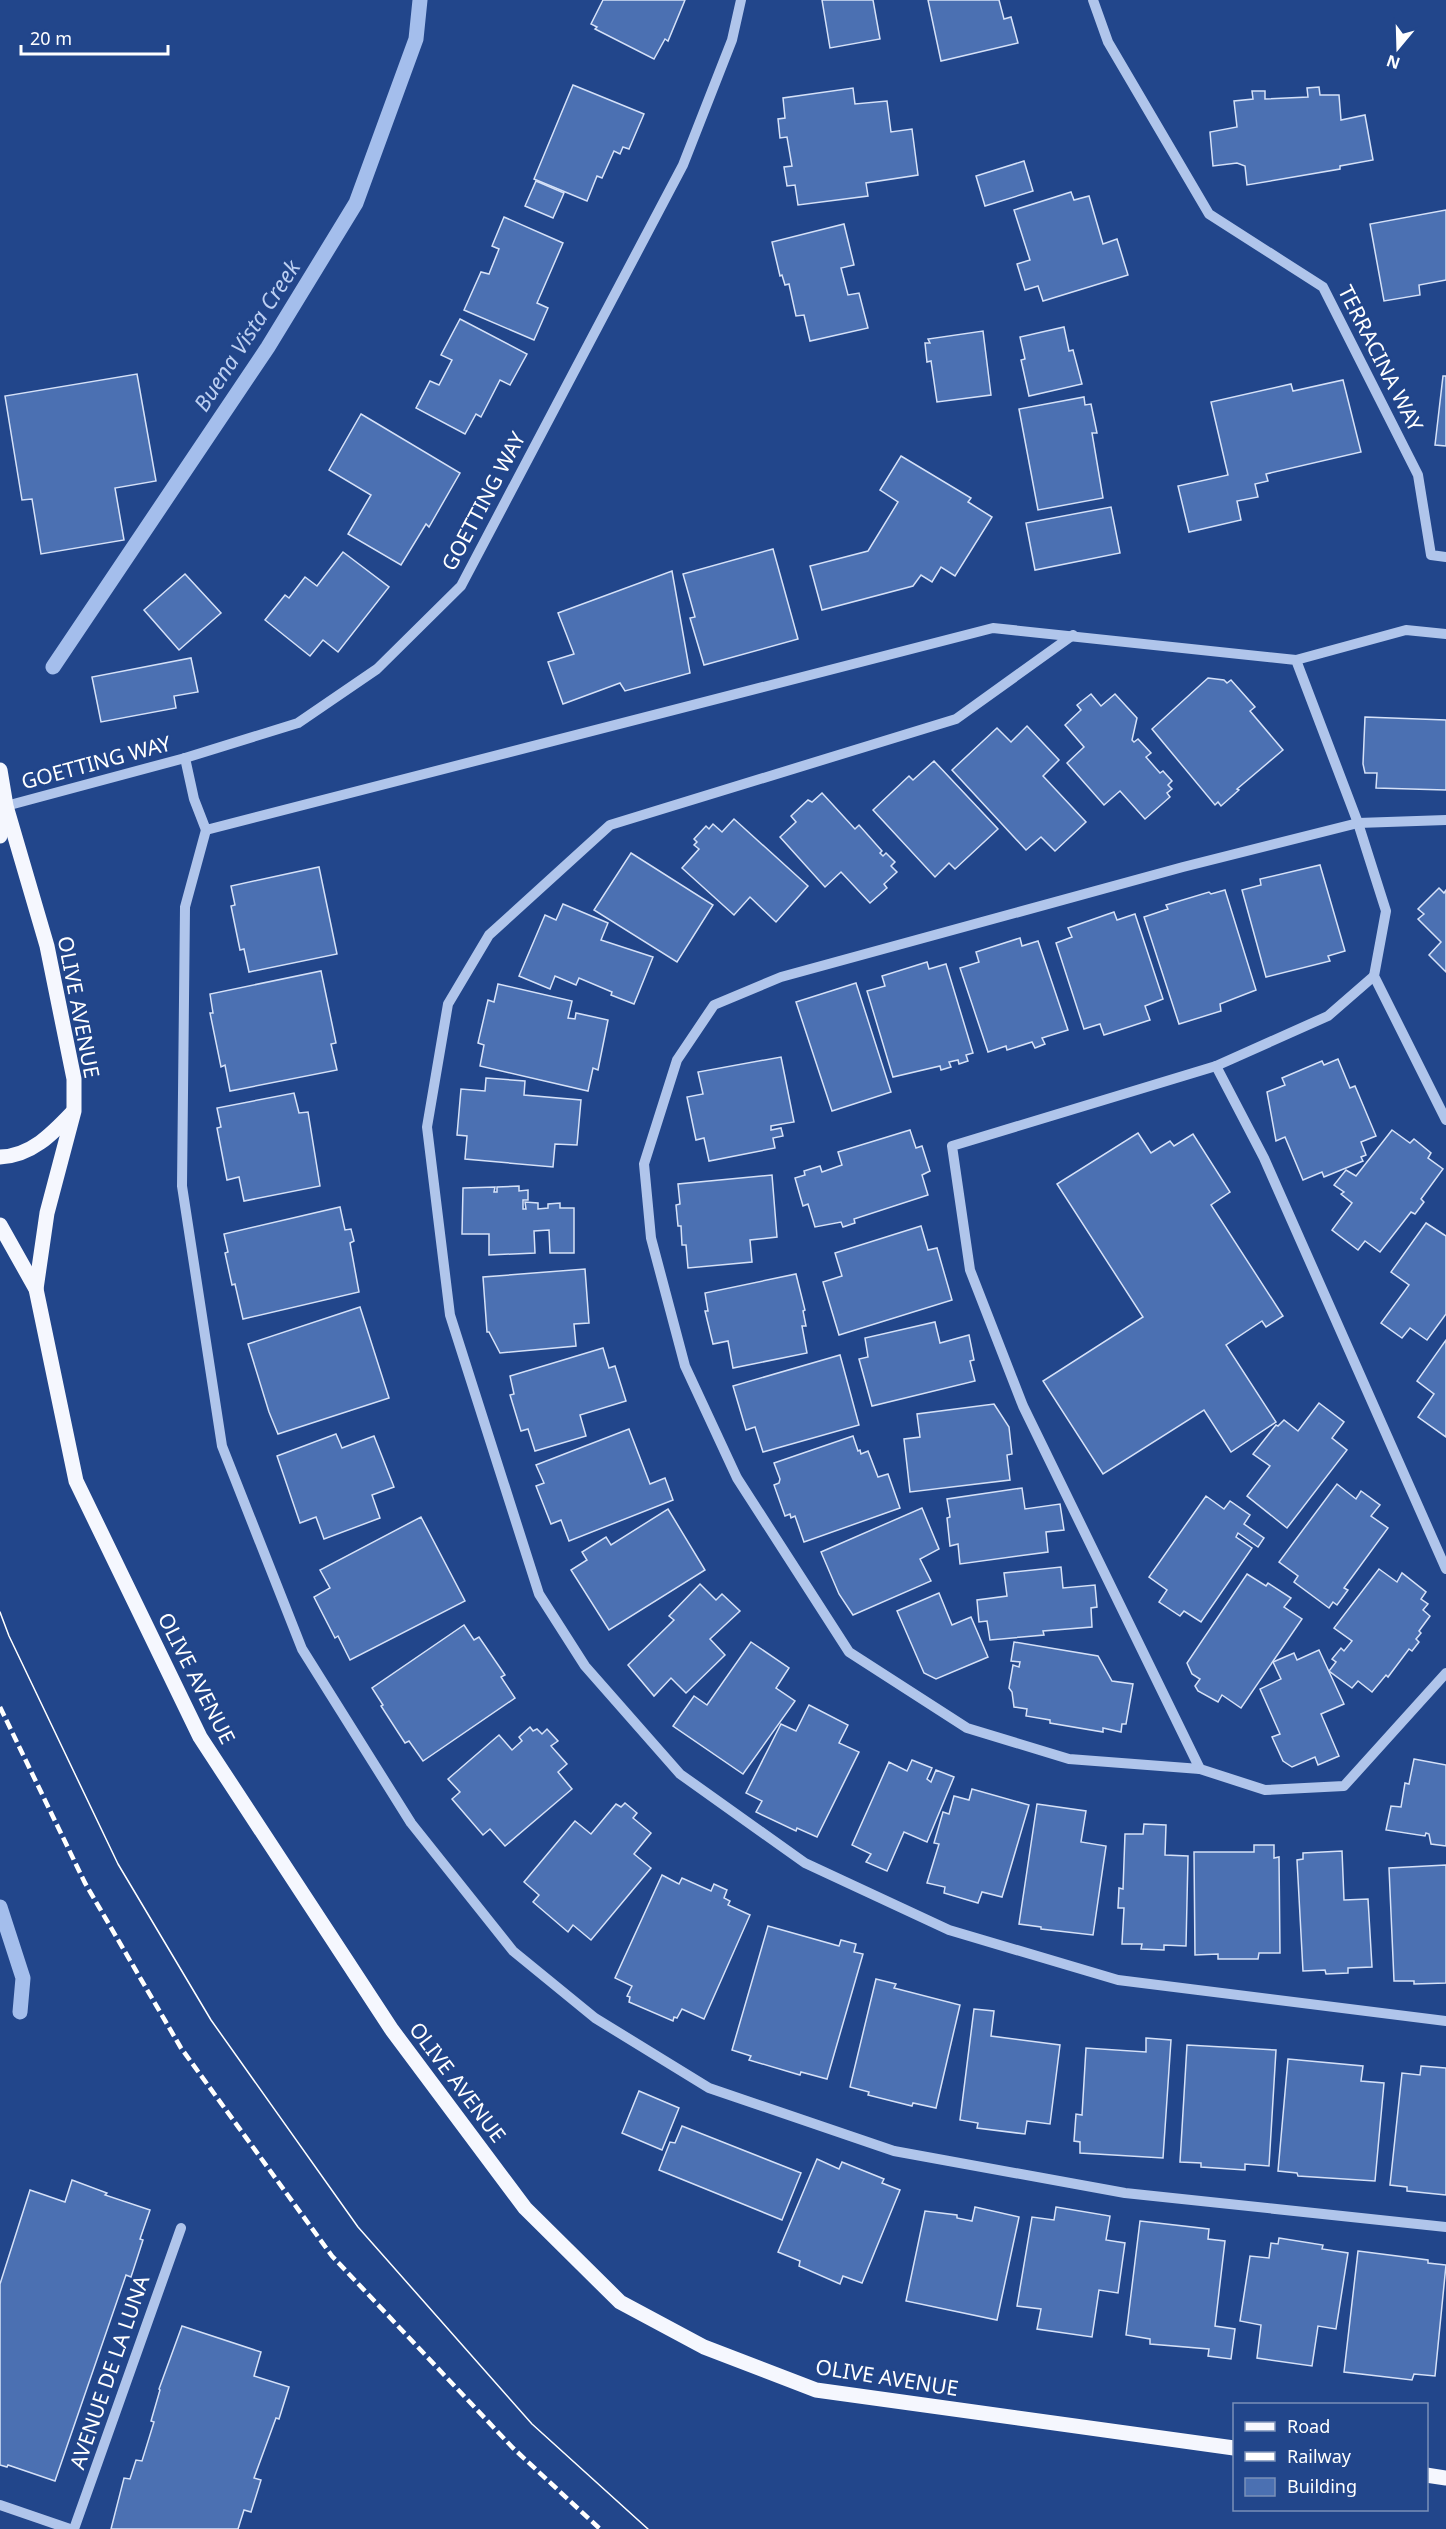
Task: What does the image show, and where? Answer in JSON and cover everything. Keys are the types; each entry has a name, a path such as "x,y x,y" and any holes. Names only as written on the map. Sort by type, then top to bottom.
{"main road":[{"name":"OLIVE AVENUE","path":"0,770 6,806 47,946 72,1069 74,1111 47,1213 36,1289"},
{"name":"OLIVE AVENUE","path":"0,836 6,806"},
{"path":"0,1157 26,1151 50,1136 74,1111"},
{"name":"OLIVE AVENUE","path":"0,1225 36,1289 76,1481 200,1737 392,2030 525,2208 620,2302 704,2347 816,2390 1233,2448"},
{"path":"1428,2475 1446,2478"}],"street":[{"name":"GOETTING WAY","path":"6,806 185,758 298,723 377,669 461,586 683,165 732,40 741,0"},
{"name":"TERRACINA WAY","path":"1093,0 1108,42 1209,214 1323,287 1418,475 1431,555 1446,557"},
{"path":"206,830 993,628 1296,660 1406,630 1446,634"},
{"path":"1073,635 956,719 610,825 489,936 448,1004 427,1127 450,1315 539,1594 585,1666 680,1774 805,1863 949,1930 1118,1980 1446,2021"},
{"path":"1296,660 1358,823 1386,911 1374,976 1446,1120"},
{"path":"185,758 194,799 206,830 185,907 182,1186 222,1446 302,1649 411,1823 513,1951 595,2018 709,2088 894,2151 1125,2193 1446,2227"},
{"path":"1446,820 1358,823 1183,867 781,976 714,1005 677,1059 644,1164 651,1238 685,1366 737,1478 849,1652 967,1728 1069,1759 1200,1769 1265,1790 1344,1786 1446,1673"},
{"path":"1200,1769 1023,1406 970,1270 952,1146 1216,1066 1328,1016 1374,976"},
{"path":"1216,1066 1264,1158 1446,1569"},
{"name":"AVENUE DE LA LUNA","path":"72,2529 181,2228"},
{"path":"0,2505 72,2529"}],"building":[{"path":"603,0 685,0 668,41 665,39 654,59 595,29 597,27 591,24"},
{"path":"822,0 873,0 880,39 830,48"},
{"path":"928,0 999,0 1004,19 1011,17 1018,43 941,61"},
{"path":"573,85 644,114 629,149 623,147 620,154 614,151 602,178 597,176 587,201 534,179"},
{"path":"1319,87 1320,95 1339,95 1341,120 1365,115 1373,160 1340,166 1340,169 1247,185 1245,166 1237,163 1213,166 1210,132 1237,127 1234,101 1253,99 1252,91 1265,91 1265,99 1308,97 1307,88"},
{"path":"853,88 855,104 887,101 891,132 912,129 918,175 866,183 868,196 798,205 795,185 787,186 784,167 792,166 787,137 780,138 778,119 785,118 783,98"},
{"path":"1024,161 1033,191 985,206 976,176"},
{"path":"536,181 564,193 553,218 525,206"},
{"path":"1071,192 1074,200 1089,196 1103,244 1117,239 1128,275 1043,301 1038,286 1025,290 1017,264 1030,260 1014,210"},
{"path":"1446,210 1446,280 1419,285 1420,295 1384,301 1370,224"},
{"path":"504,217 563,243 537,303 548,308 534,340 464,310 481,272 489,274 499,249 492,246"},
{"path":"844,224 854,265 841,268 848,295 859,293 868,328 810,341 804,315 796,316 789,284 785,285 782,275 780,276 772,242"},
{"path":"460,319 527,354 510,385 500,380 481,417 476,414 465,434 416,408 430,381 439,385 452,360 441,355"},
{"path":"1064,327 1069,351 1073,350 1082,384 1029,396 1021,360 1025,359 1020,337"},
{"path":"983,331 991,395 937,402 931,361 927,362 925,343 930,343 928,339"},
{"path":"137,374 156,481 115,488 124,540 41,554 32,499 22,500 5,396"},
{"path":"1443,376 1446,376 1446,446 1435,445"},
{"path":"1343,380 1361,452 1266,474 1268,481 1255,484 1258,497 1237,501 1241,520 1189,532 1178,486 1228,475 1211,402 1291,384 1293,391"},
{"path":"1084,397 1085,405 1091,404 1097,433 1092,433 1103,498 1038,510 1019,409"},
{"path":"361,414 460,473 429,527 426,524 401,565 348,534 371,495 329,470"},
{"path":"901,456 971,498 968,502 992,517 955,576 941,567 932,582 921,575 913,586 822,610 810,566 868,551 898,502 880,490"},
{"path":"1111,507 1120,553 1035,570 1026,523"},
{"path":"773,549 798,639 704,665 690,618 695,617 683,574"},
{"path":"343,552 389,587 338,652 323,640 310,656 265,620 285,595 289,598 305,577 317,586"},
{"path":"672,571 690,673 625,691 620,683 563,704 548,662 574,654 558,613"},
{"path":"185,574 221,613 179,650 144,610"},
{"path":"191,658 198,692 174,696 176,708 101,722 92,677"},
{"path":"1208,678 1224,680 1227,683 1231,680 1255,707 1250,711 1283,750 1237,789 1239,790 1221,806 1218,802 1215,805 1152,729"},
{"path":"1091,694 1101,706 1115,694 1137,718 1132,740 1134,742 1138,739 1151,753 1146,757 1160,773 1163,771 1172,781 1168,785 1172,789 1167,793 1170,797 1145,819 1120,791 1104,805 1067,763 1084,747 1065,725 1081,710 1077,705"},
{"path":"1365,717 1446,720 1446,790 1376,788 1377,773 1365,773 1363,764"},
{"path":"1027,726 1059,760 1043,776 1086,822 1055,851 1041,837 1026,850 952,770 997,728 1011,742"},
{"path":"934,761 998,829 955,869 949,863 935,877 873,810 909,776 913,780"},
{"path":"822,793 855,829 859,825 882,851 880,853 883,856 886,853 895,862 891,866 897,872 884,884 887,888 870,903 841,872 825,887 780,837 796,822 791,816 808,800 812,802"},
{"path":"734,819 808,886 776,922 750,897 734,915 682,868 699,849 694,845 697,842 694,839 706,826 709,829 713,824 722,832"},
{"path":"631,853 713,905 677,962 594,910"},
{"path":"1320,865 1345,951 1328,956 1330,961 1266,977 1242,890 1261,885 1260,879"},
{"path":"319,867 337,954 249,972 244,949 240,950 231,906 235,905 231,886"},
{"path":"1439,888 1444,893 1446,890 1446,972 1429,955 1441,942 1418,919 1424,914 1418,909"},
{"path":"1225,890 1256,990 1220,1004 1221,1011 1179,1024 1144,917 1168,909 1166,905 1209,892 1211,894"},
{"path":"563,904 608,923 601,940 653,957 634,1004 579,978 576,985 555,976 550,989 519,976 545,915 556,920"},
{"path":"1114,912 1117,920 1135,914 1163,999 1145,1006 1150,1020 1104,1035 1100,1024 1084,1029 1056,943 1072,937 1068,928"},
{"path":"1020,938 1022,946 1038,941 1068,1030 1042,1038 1045,1044 1035,1048 1032,1042 1007,1050 1006,1046 988,1052 960,968 979,962 976,952"},
{"path":"927,962 929,969 946,964 973,1053 966,1055 968,1061 959,1064 958,1060 949,1062 951,1067 941,1070 940,1066 893,1077 867,991 885,986 882,976"},
{"path":"321,971 336,1043 331,1044 337,1070 230,1091 225,1065 221,1067 210,1013 213,1013 210,994"},
{"path":"856,983 891,1092 832,1111 796,1002"},
{"path":"498,984 572,1001 568,1018 575,1019 576,1013 608,1020 598,1070 593,1068 588,1091 480,1066 484,1045 478,1043 488,1000 494,1002"},
{"path":"781,1057 794,1122 771,1126 771,1130 781,1128 783,1136 773,1138 775,1148 709,1161 704,1138 696,1140 687,1097 703,1094 698,1072"},
{"path":"1338,1059 1350,1088 1355,1086 1376,1136 1361,1142 1366,1155 1361,1157 1363,1161 1324,1177 1322,1172 1303,1180 1285,1137 1276,1141 1267,1092 1285,1085 1282,1078 1322,1061 1324,1065"},
{"path":"486,1078 525,1081 524,1095 581,1100 577,1145 555,1144 553,1167 465,1159 467,1136 457,1135 461,1089 485,1091"},
{"path":"294,1093 299,1113 308,1112 320,1186 244,1201 239,1177 227,1180 217,1128 221,1127 217,1108"},
{"path":"910,1130 916,1148 922,1146 930,1171 922,1175 928,1195 854,1219 855,1223 843,1227 841,1222 815,1227 808,1204 803,1206 795,1178 805,1175 804,1171 820,1166 822,1172 842,1165 838,1152"},
{"path":"1392,1130 1410,1143 1414,1139 1431,1153 1428,1158 1443,1169 1421,1199 1424,1202 1415,1214 1411,1212 1380,1252 1365,1241 1358,1250 1332,1230 1352,1203 1341,1194 1344,1192 1334,1185 1346,1170 1356,1176"},
{"path":"1138,1133 1151,1153 1170,1141 1174,1146 1193,1134 1230,1192 1211,1205 1283,1316 1266,1327 1262,1321 1226,1345 1276,1422 1231,1452 1204,1410 1103,1474 1043,1381 1143,1317 1057,1184"},
{"path":"772,1175 777,1237 750,1240 752,1262 688,1268 686,1245 682,1245 681,1226 678,1226 676,1205 680,1204 678,1184"},
{"path":"519,1186 519,1191 528,1190 528,1200 523,1200 523,1209 526,1209 525,1202 538,1203 538,1209 548,1208 548,1204 560,1203 560,1208 574,1208 574,1253 550,1253 549,1230 534,1231 535,1253 489,1255 489,1234 462,1234 463,1188 495,1187 494,1192 497,1192 497,1187"},
{"path":"340,1207 345,1230 351,1229 354,1241 350,1243 359,1292 243,1319 235,1284 232,1285 225,1253 228,1252 224,1234"},
{"path":"1426,1223 1446,1236 1446,1314 1427,1340 1410,1328 1402,1338 1381,1323 1409,1285 1391,1272"},
{"path":"921,1226 928,1250 937,1248 952,1300 839,1335 823,1282 842,1276 835,1253"},
{"path":"585,1269 589,1323 574,1324 576,1346 500,1353 487,1332 483,1277"},
{"path":"796,1274 805,1310 803,1311 806,1326 802,1326 807,1353 733,1368 728,1341 713,1344 705,1311 708,1311 705,1293"},
{"path":"360,1307 389,1398 278,1434 248,1344"},
{"path":"935,1322 940,1343 969,1335 974,1360 970,1361 975,1381 872,1406 859,1359 868,1357 865,1338"},
{"path":"1446,1340 1446,1437 1418,1417 1434,1394 1417,1381"},
{"path":"603,1348 609,1368 615,1366 626,1401 580,1415 586,1436 535,1451 528,1429 521,1431 510,1395 514,1394 510,1376"},
{"path":"840,1355 859,1425 763,1452 755,1427 746,1430 733,1386"},
{"path":"1319,1403 1344,1422 1332,1438 1347,1450 1287,1528 1247,1496 1270,1466 1253,1454 1276,1425 1278,1426 1284,1420 1298,1431"},
{"path":"994,1404 1009,1427 1012,1454 1007,1455 1010,1480 910,1492 904,1439 920,1437 917,1414"},
{"path":"629,1429 650,1484 665,1478 673,1500 569,1541 561,1520 551,1524 536,1486 544,1483 536,1465"},
{"path":"336,1434 342,1448 374,1436 394,1487 372,1495 380,1518 324,1539 316,1517 300,1523 277,1456"},
{"path":"853,1436 861,1454 868,1451 878,1477 888,1474 900,1508 804,1542 795,1516 791,1518 790,1514 785,1516 774,1485 779,1483 780,1479 774,1463"},
{"path":"1337,1484 1356,1499 1361,1491 1380,1505 1371,1516 1388,1528 1344,1588 1348,1590 1337,1605 1333,1602 1329,1608 1294,1582 1298,1576 1279,1562"},
{"path":"1022,1488 1025,1509 1060,1504 1064,1530 1046,1532 1048,1552 960,1564 958,1544 950,1546 947,1518 950,1517 947,1499"},
{"path":"1206,1496 1224,1509 1230,1501 1250,1515 1244,1524 1264,1538 1258,1547 1238,1533 1236,1537 1252,1548 1201,1622 1184,1611 1180,1616 1159,1602 1167,1590 1149,1577"},
{"path":"922,1508 939,1549 920,1559 931,1581 853,1615 839,1594 821,1552"},
{"path":"668,1509 705,1570 609,1630 571,1570 587,1560 582,1552 606,1537 611,1545"},
{"path":"421,1517 465,1601 350,1660 338,1636 335,1638 314,1597 330,1588 320,1570"},
{"path":"1061,1567 1063,1588 1095,1585 1097,1607 1091,1608 1092,1627 1043,1631 1044,1635 990,1640 987,1621 979,1622 977,1600 1007,1596 1004,1573"},
{"path":"1379,1569 1397,1582 1402,1573 1426,1592 1421,1599 1428,1604 1423,1610 1430,1616 1419,1631 1421,1633 1416,1639 1419,1642 1412,1651 1409,1649 1388,1677 1386,1675 1372,1692 1358,1681 1352,1688 1329,1671 1336,1662 1332,1659 1341,1648 1344,1651 1352,1641 1334,1628"},
{"path":"1247,1574 1266,1586 1268,1583 1291,1598 1284,1607 1302,1619 1241,1708 1222,1695 1218,1702 1198,1691 1195,1686 1200,1679 1192,1674 1187,1663"},
{"path":"700,1584 716,1600 722,1594 740,1611 710,1639 725,1655 686,1693 671,1678 654,1696 628,1665 674,1620 669,1616"},
{"path":"939,1593 952,1625 971,1617 988,1657 936,1679 924,1673 897,1611"},
{"path":"464,1625 474,1640 479,1637 505,1675 501,1677 515,1698 423,1761 409,1741 405,1743 372,1688"},
{"path":"751,1642 789,1668 776,1688 795,1701 743,1774 673,1726 694,1696 707,1705"},
{"path":"1014,1642 1098,1656 1112,1681 1133,1684 1126,1724 1122,1724 1121,1732 1103,1728 1103,1732 1050,1723 1050,1720 1026,1716 1027,1709 1014,1707 1012,1692 1009,1688 1013,1665 1019,1667 1020,1662 1011,1661"},
{"path":"1319,1650 1344,1704 1321,1714 1339,1756 1318,1765 1315,1757 1292,1767 1283,1761 1272,1737 1280,1734 1260,1689 1281,1679 1273,1662 1294,1653 1297,1660"},
{"path":"809,1705 848,1725 839,1743 859,1752 817,1837 797,1828 796,1831 756,1812 762,1801 746,1793 781,1724 796,1731"},
{"path":"530,1727 533,1731 537,1729 542,1734 547,1729 558,1741 551,1746 567,1764 558,1772 572,1789 505,1846 490,1829 483,1835 452,1799 460,1792 448,1779 499,1735 512,1750 522,1741 519,1737"},
{"path":"1414,1759 1446,1765 1446,1846 1431,1844 1429,1834 1426,1833 1425,1836 1386,1830 1391,1806 1401,1807 1405,1783 1409,1784"},
{"path":"912,1760 932,1768 927,1779 931,1782 936,1770 954,1777 927,1842 904,1832 887,1871 866,1862 871,1854 852,1845 889,1762 907,1771"},
{"path":"972,1789 1029,1805 1002,1897 982,1892 978,1903 944,1893 945,1887 927,1883 939,1844 934,1843 943,1812 949,1814 954,1796 969,1800"},
{"path":"625,1803 637,1813 633,1818 651,1833 634,1854 651,1868 591,1940 573,1925 568,1932 533,1902 539,1895 524,1882 575,1821 591,1834 616,1804 621,1807"},
{"path":"1037,1804 1086,1811 1081,1842 1106,1846 1093,1935 1019,1924"},
{"path":"1144,1824 1166,1825 1165,1855 1188,1856 1186,1946 1164,1945 1164,1950 1141,1949 1142,1944 1122,1944 1124,1908 1118,1908 1119,1888 1123,1889 1125,1834 1143,1834"},
{"path":"1254,1845 1274,1845 1274,1858 1279,1857 1280,1953 1259,1953 1258,1959 1218,1959 1218,1954 1195,1955 1194,1852 1254,1852"},
{"path":"1342,1851 1344,1900 1368,1899 1372,1967 1348,1968 1348,1973 1326,1974 1325,1970 1303,1971 1297,1860 1303,1859 1303,1853"},
{"path":"1446,1865 1446,1983 1414,1984 1414,1981 1394,1981 1389,1868"},
{"path":"662,1875 679,1884 682,1878 711,1891 714,1884 727,1890 724,1898 730,1901 728,1905 750,1915 704,2019 682,2009 673,2021 629,2002 630,1997 627,1996 632,1986 615,1978"},
{"path":"768,1926 839,1946 841,1940 856,1944 854,1952 863,1954 827,2079 801,2072 800,2075 749,2060 751,2056 732,2050"},
{"path":"876,1979 896,1984 894,1988 960,2005 936,2108 913,2103 912,2106 868,2095 869,2092 850,2087"},
{"path":"974,2009 994,2011 991,2036 1060,2045 1050,2124 1027,2121 1025,2134 977,2128 978,2123 960,2120"},
{"path":"1146,2038 1171,2040 1163,2158 1080,2153 1080,2142 1074,2141 1076,2114 1082,2115 1086,2048 1146,2052"},
{"path":"1187,2045 1276,2050 1269,2166 1245,2164 1245,2170 1201,2167 1201,2163 1180,2162"},
{"path":"1288,2059 1363,2066 1361,2081 1384,2083 1375,2181 1298,2176 1297,2173 1278,2171"},
{"path":"1421,2066 1446,2068 1446,2195 1407,2191 1407,2187 1390,2185 1402,2073 1420,2075"},
{"path":"639,2091 679,2108 662,2150 622,2133"},
{"path":"682,2126 801,2173 782,2220 659,2170 670,2142 675,2143"},
{"path":"817,2159 839,2169 842,2162 884,2179 882,2183 900,2190 862,2283 843,2276 840,2284 799,2266 800,2261 778,2252"},
{"path":"72,2180 107,2193 105,2195 150,2210 131,2277 126,2275 55,2481 8,2465 7,2467 0,2465 0,2284 30,2190 65,2202"},
{"path":"975,2207 1019,2217 997,2320 906,2301 925,2211 957,2215 957,2218 972,2221"},
{"path":"1056,2207 1110,2216 1106,2240 1125,2243 1118,2293 1099,2290 1092,2337 1037,2329 1041,2309 1017,2306 1032,2217 1054,2220"},
{"path":"1140,2221 1209,2229 1208,2239 1225,2241 1215,2326 1235,2329 1231,2359 1208,2356 1209,2349 1150,2344 1150,2339 1126,2335"},
{"path":"1279,2238 1323,2245 1322,2249 1348,2253 1336,2329 1318,2326 1312,2366 1257,2358 1261,2325 1240,2321 1250,2256 1269,2258 1271,2243 1278,2244"},
{"path":"1358,2251 1428,2260 1428,2263 1446,2265 1435,2376 1414,2374 1412,2380 1344,2372"},
{"path":"182,2326 261,2352 254,2376 289,2387 279,2419 276,2418 254,2478 261,2480 251,2512 244,2510 238,2529 111,2529 124,2478 130,2479 136,2460 142,2461 154,2422 151,2421 159,2389"}],"waterway":[{"name":"Buena Vista Creek","path":"53,667 268,347 356,203 416,39 420,0"},
{"name":"Buena Vista Creek","path":"0,1907 23,1978 20,2012"}],"tram line":[{"path":"0,1612 9,1636 118,1864 211,2020 358,2227 532,2424 648,2529"}],"railway":[{"path":"0,1707 85,1883 181,2048 332,2256 513,2448 600,2529"}]}
